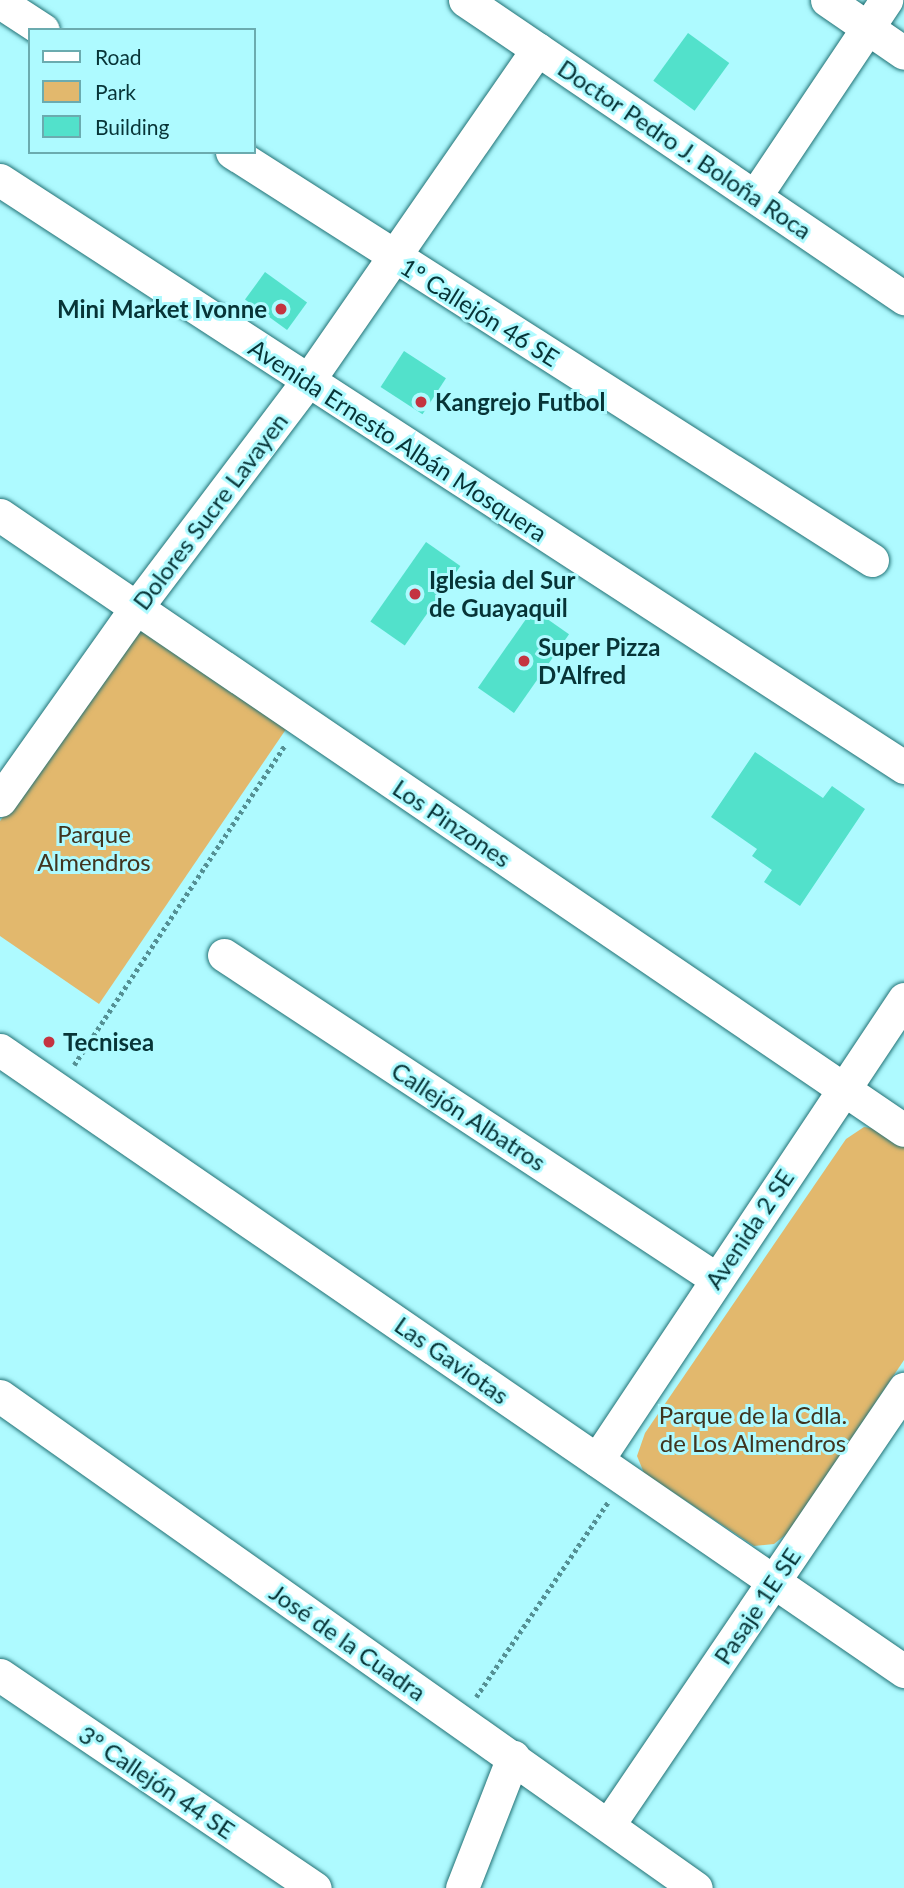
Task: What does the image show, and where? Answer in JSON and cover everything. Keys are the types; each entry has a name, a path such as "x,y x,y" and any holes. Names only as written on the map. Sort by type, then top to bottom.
{"street":[{"name":"Doctor Pedro J. Boloña Roca","path":"466,0 904,298"},
{"path":"827,0 904,52"},
{"path":"755,196 886,0"},
{"path":"0,2 40,28"},
{"name":"Dolores Sucre Lavayen","path":"0,800 136,608 307,382 538,49"},
{"name":"1º Callejón 46 SE","path":"235,154 872,560"},
{"name":"Avenida Ernesto Albán Mosquera","path":"0,180 307,382 904,767"},
{"name":"Los Pinzones","path":"0,515 904,1130"},
{"name":"Callejón Albatros","path":"223,955 715,1278"},
{"name":"Avenida 2 SE","path":"611,1469 715,1278 904,999"},
{"name":"Las Gaviotas","path":"0,1050 904,1671"},
{"name":"Pasaje 1E SE","path":"609,1824 904,1390"},
{"name":"José de la Cuadra","path":"0,1396 696,1888"},
{"name":"3º Callejón 44 SE","path":"0,1675 315,1888"},
{"path":"462,1888 513,1757"}],"path":[{"path":"58,1089 302,720"},
{"path":"460,1721 611,1469"}],"green space":[{"name":"Parque Almendros","path":"147,615 295,716 99,1004 0,936 0,821"},
{"name":"Parque de la Cdla. de Los Almendros","path":"864,1127 885,1130 904,1144 904,1360 789,1532 774,1544 754,1546 644,1473 637,1456 645,1433 846,1139"}],"building":[{"path":"688,33 729,63 695,111 653,81"},
{"path":"265,272 307,303 287,330 245,300"},
{"path":"404,351 446,378 423,414 381,387"},
{"name":"Iglesia del Sur de Guayaquil","path":"426,542 460,566 405,646 370,621"},
{"name":"Super Pizza D'Alfred","path":"533,609 569,634 514,713 478,688"},
{"path":"755,752 823,798 832,786 865,809 800,906 764,882 772,870 752,856 757,849 711,817"}],"place":[{"name":"Mini Market Ivonne","path":"281,309"},
{"name":"Kangrejo Futbol","path":"421,402"},
{"name":"Iglesia del Sur de Guayaquil","path":"415,594"},
{"name":"Super Pizza D'Alfred","path":"524,661"},
{"name":"Tecnisea","path":"49,1042"}]}
